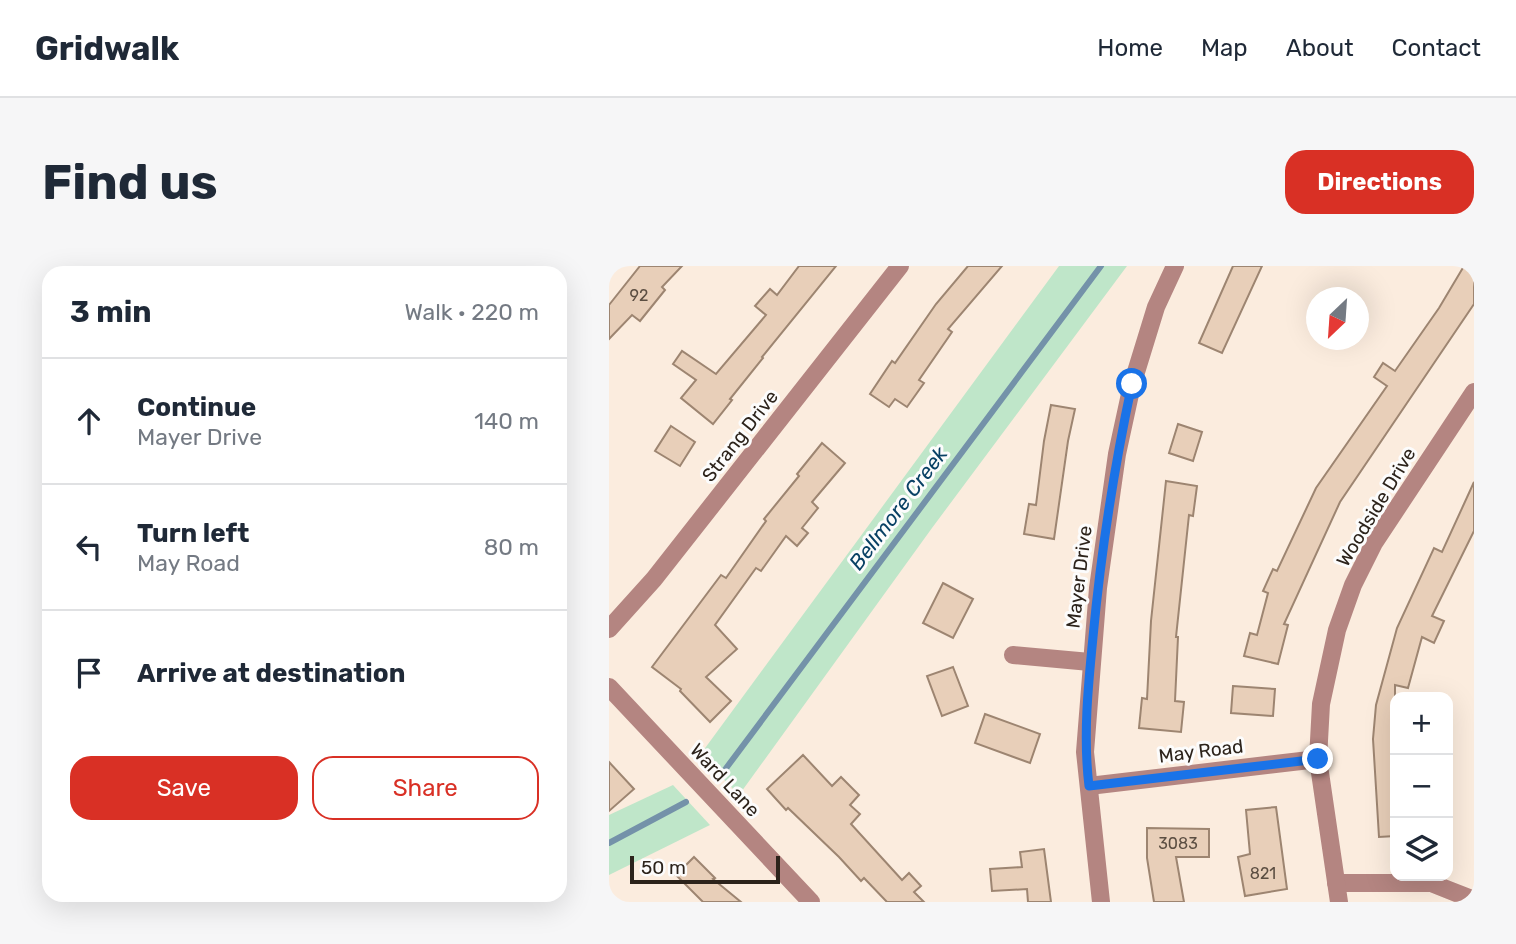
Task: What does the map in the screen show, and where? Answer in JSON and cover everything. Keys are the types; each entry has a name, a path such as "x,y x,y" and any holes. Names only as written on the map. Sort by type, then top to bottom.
{"street":[{"name":"Strang Drive","path":"609,629 654,579 900,266"},
{"name":"Mayer Drive","path":"1101,902 1085,752 1090,662 1098,588 1117,454 1132,384 1156,307 1175,266"},
{"name":"Woodside Drive","path":"1339,902 1318,759 1321,704 1337,630 1353,585 1374,543 1474,392"},
{"path":"1013,655 1090,662"},
{"name":"Ward Lane","path":"609,687 811,902"},
{"name":"May Road","path":"1089,786 1318,759"},
{"path":"1336,883 1431,883 1474,900"}],"green space":[{"path":"1059,266 1127,266 932,528 739,795 700,755"},
{"path":"673,785 710,825 609,875 609,815"}],"building":[{"path":"640,266 682,266 662,287 665,290 640,321 632,315 609,339 609,305"},
{"path":"799,266 836,266 762,357 713,424 681,398 696,380 673,364 682,351 716,374 766,315 755,306 770,289 777,295"},
{"path":"968,266 1002,266 948,329 952,332 919,380 924,383 907,407 895,399 889,407 870,394 892,361 895,363 936,304"},
{"path":"1233,266 1262,266 1222,353 1199,343"},
{"path":"1464,266 1474,266 1474,304 1340,502 1284,624 1288,625 1278,664 1244,656 1250,633 1257,635 1268,593 1263,591 1273,569 1277,571 1316,488 1387,386 1374,377 1383,363 1395,371 1439,308"},
{"path":"1051,405 1075,409 1054,539 1024,534 1029,504 1036,505"},
{"path":"1178,424 1202,432 1193,461 1169,453"},
{"path":"671,426 695,442 680,466 655,451"},
{"path":"822,443 845,463 812,502 818,508 802,528 808,533 797,546 786,536 761,571 756,568 715,625 737,649 706,677 731,701 710,722 681,689 652,667 721,575 726,578 766,521 764,519"},
{"path":"1166,481 1197,486 1193,516 1189,515 1176,637 1175,701 1184,702 1181,732 1139,728 1142,698 1147,699 1151,621"},
{"path":"1474,482 1474,531 1432,616 1444,621 1434,643 1422,637 1408,688 1395,685 1395,692 1390,692 1390,836 1379,837 1373,739 1376,705 1397,628 1434,548 1442,552"},
{"path":"943,583 973,599 953,638 923,623"},
{"path":"953,667 968,706 942,716 927,676"},
{"path":"1233,686 1275,689 1273,716 1231,713"},
{"path":"985,714 1040,734 1030,763 975,743"},
{"path":"803,755 832,786 841,777 859,795 850,805 860,814 851,824 902,880 909,873 921,886 914,892 924,902 887,902 864,878 861,881 767,789"},
{"path":"609,762 634,789 609,811"},
{"path":"1276,807 1287,889 1245,896 1238,857 1250,854 1246,810"},
{"path":"1147,828 1209,829 1209,857 1176,857 1184,902 1154,902 1147,858"},
{"path":"1044,849 1051,902 1028,902 1027,889 992,891 990,869 1022,867 1020,852"},
{"path":"694,857 715,878 713,879 741,902 703,902 676,875"}],"waterway":[{"name":"Bellmore Creek","path":"724,771 1101,266"},
{"name":"Bellmore Creek","path":"609,843 686,802"}],"route":[{"path":"1132,384 1117,454 1090,662 1085,752 1089,786 1318,759"}]}
